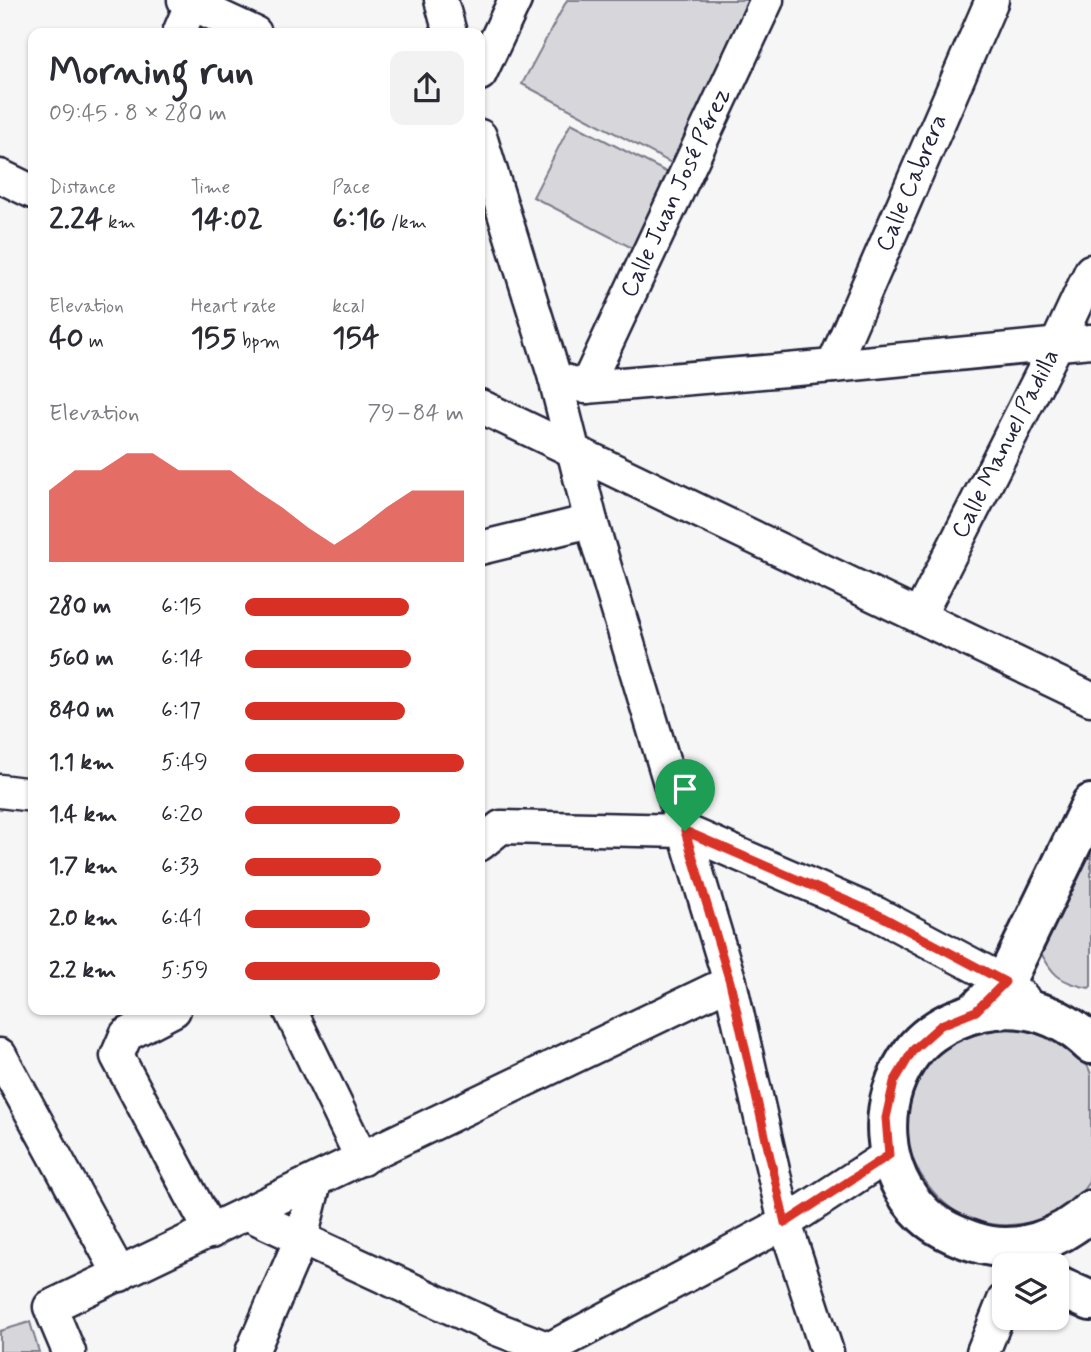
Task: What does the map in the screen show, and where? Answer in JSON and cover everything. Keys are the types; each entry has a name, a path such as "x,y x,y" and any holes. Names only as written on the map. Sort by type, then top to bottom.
{"street":[{"path":"441,0 449,28"},
{"path":"485,63 515,0"},
{"name":"Calle Juan José Pérez","path":"586,387 767,0"},
{"name":"Calle Cabrera","path":"833,366 992,0"},
{"path":"181,28 190,1 245,28"},
{"path":"485,153 555,378 591,521 730,982 785,1223 827,1352"},
{"path":"0,176 28,189"},
{"name":"Calle Manuel Padilla","path":"919,617 1091,271"},
{"path":"555,378 586,387 1091,341"},
{"path":"485,408 1091,699"},
{"path":"485,547 591,521"},
{"path":"0,791 28,794"},
{"path":"976,1011 1005,982 1091,804"},
{"path":"487,832 685,831 877,914 1005,982 1064,1018 1091,1045"},
{"path":"69,1352 50,1307 730,982"},
{"path":"1008,1253 952,1234 925,1215 903,1190 889,1155 886,1118 894,1082 913,1050 941,1025 976,1011 1007,1008 1064,1018"},
{"path":"292,1015 362,1159"},
{"path":"137,1018 117,1056 211,1232"},
{"path":"0,1055 120,1275"},
{"path":"248,1214 301,1239 491,1341 553,1350 785,1223 889,1155"},
{"path":"252,1352 301,1239 315,1182"},
{"path":"1023,1253 1077,1224 1091,1210"},
{"path":"1069,1291 1091,1301"},
{"path":"983,1352 992,1330"}],"shaded area":[{"path":"567,0 759,0 673,164 522,84"},
{"path":"571,123 674,176 636,250 533,197"},
{"path":"1091,839 1089,988 1063,980 1048,965 1039,949"},
{"path":"1021,1026 1063,1044 1073,1050 1088,1066 1091,1076 1089,1182 1063,1208 1047,1217 1011,1225 992,1224 957,1212 930,1188 910,1153 907,1116 917,1080 939,1050 970,1032"},
{"path":"30,1322 39,1352 0,1352 0,1331"}],"route":[{"path":"685,831 877,914 1005,982 976,1011 941,1025 913,1050 894,1082 886,1118 889,1155 785,1223 730,982 685,831"}]}
